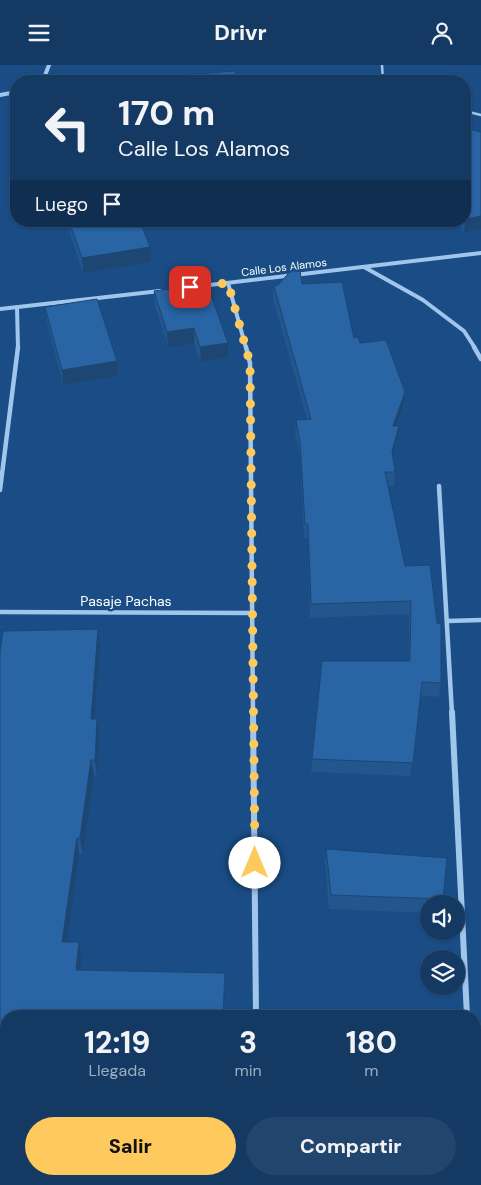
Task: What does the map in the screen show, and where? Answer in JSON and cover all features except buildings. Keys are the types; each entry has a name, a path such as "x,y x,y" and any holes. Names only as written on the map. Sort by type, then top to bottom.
{"street":[{"name":"Calle Los Alamos","path":"200,286 481,253"},
{"path":"364,267 423,300 464,331 481,359"},
{"path":"228,283 250,363 256,1010"},
{"path":"0,309 161,290"},
{"path":"0,491 18,339 17,307"},
{"path":"439,486 448,621 467,1010"},
{"name":"Pasaje Pachas","path":"0,612 252,613"},
{"path":"448,621 481,620"}],"route":[{"path":"190,287 228,283 250,363 255,863"}]}
